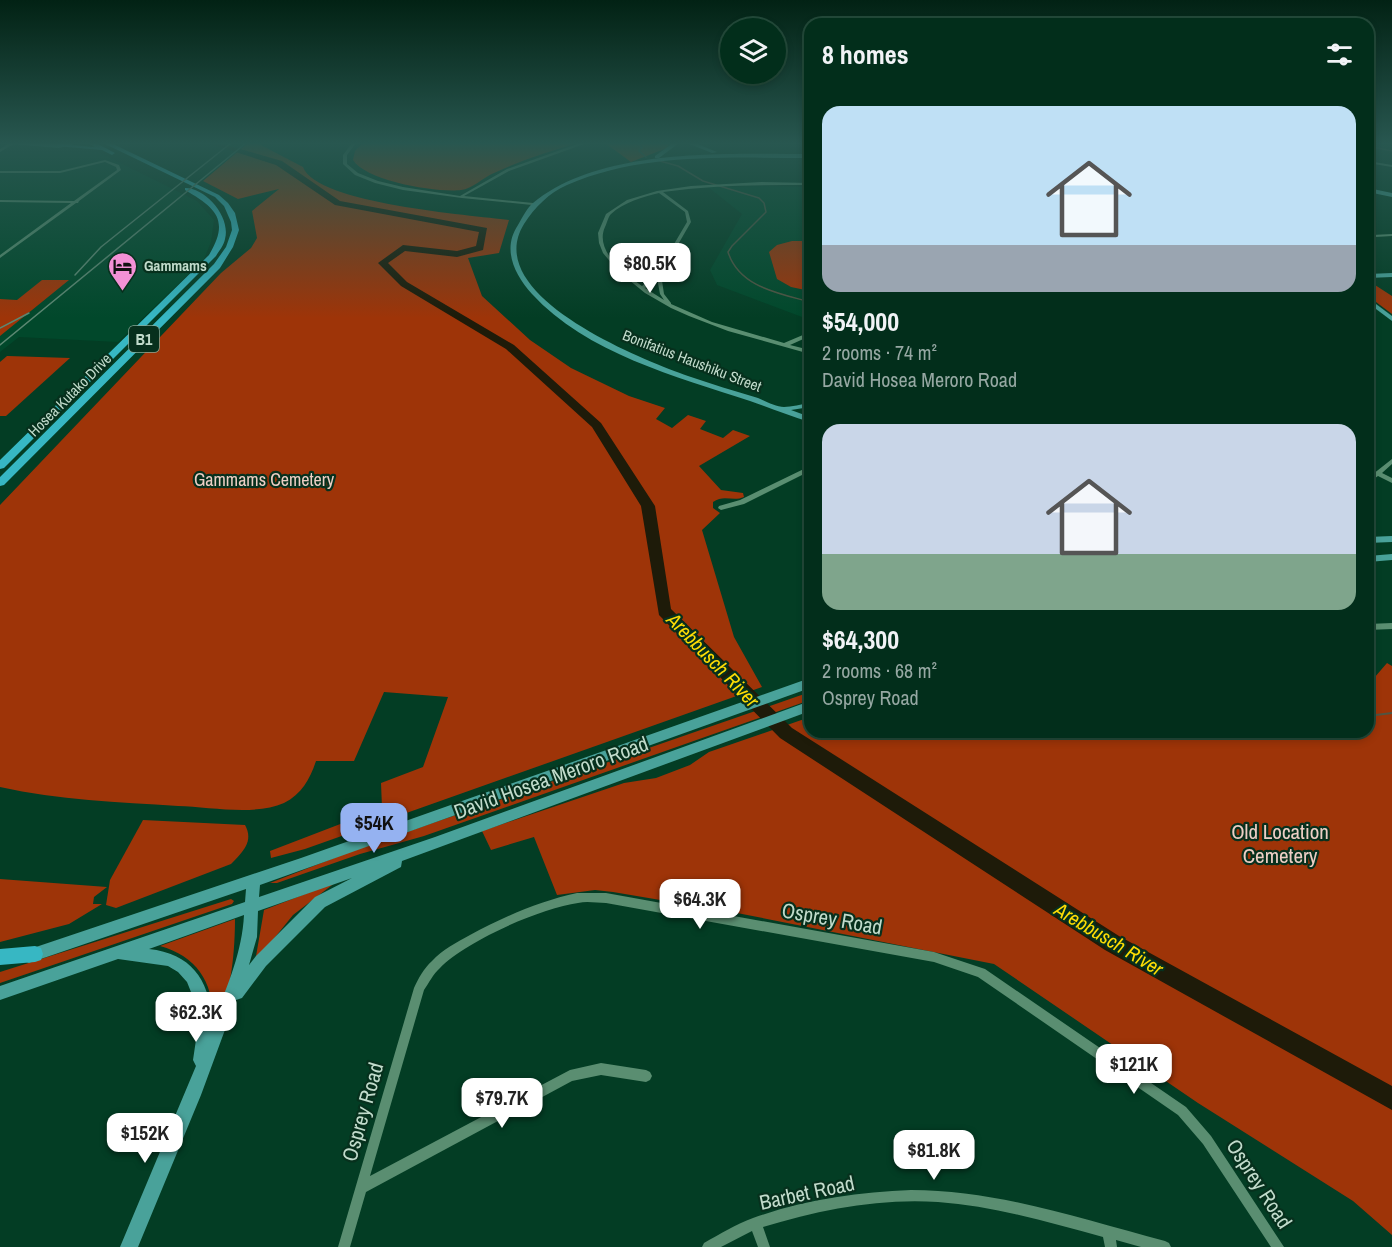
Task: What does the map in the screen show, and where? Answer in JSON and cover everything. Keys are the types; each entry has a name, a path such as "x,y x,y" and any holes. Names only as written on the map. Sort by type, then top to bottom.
{"main road":[{"name":"Hosea Kutako Drive","path":"0,466 212,256 222,239 222,218 208,201"},
{"name":"Hosea Kutako Drive","path":"0,483 209,273 226,253 235,235 234,217 222,201"},
{"path":"0,957 35,954"}],"street":[{"path":"15,201 77,202"},
{"path":"507,201 532,204"},
{"name":"Bonifatius Haushiku Street","path":"536,201 517,226 513,239 513,259 523,278 556,311 593,336 632,354 804,417"},
{"path":"632,201 621,205 605,217 600,230 601,245 617,267 643,288 712,322 804,350"},
{"path":"643,288 659,274 689,218 682,208 673,201"},
{"path":"0,257 77,202"},
{"path":"1374,236 1392,235"},
{"path":"659,274 662,294 670,303"},
{"path":"1374,277 1392,275"},
{"path":"1374,305 1392,321"},
{"path":"1374,309 1392,321"},
{"path":"785,345 804,337"},
{"path":"779,407 795,409 804,407"},
{"path":"797,414 804,409"},
{"path":"1374,476 1392,461"},
{"path":"721,508 742,502 804,471"},
{"path":"1378,473 1392,480"},
{"path":"1374,540 1392,539"},
{"path":"1374,558 1392,557"},
{"path":"1374,627 1392,626"},
{"name":"David Hosea Meroro Road","path":"0,964 253,880 804,685"},
{"name":"David Hosea Meroro Road","path":"0,993 435,843 804,708"},
{"path":"230,1003 261,960 320,902 435,843"},
{"path":"129,1247 230,1003 250,937 253,880"},
{"name":"Osprey Road","path":"344,1247 419,988 430,970 463,945 556,903 574,898 606,898 934,957 981,973 1182,1110 1207,1140 1278,1247"},
{"path":"117,953 172,961 186,969 199,990 204,1018 204,1046 193,1095"},
{"path":"361,1188 570,1076 601,1070 646,1076"},
{"name":"Barbet Road","path":"708,1247 755,1223 802,1210 854,1201 920,1196 958,1197 1000,1204 1165,1247"},
{"path":"755,1223 764,1247"},
{"path":"1109,1233 1111,1247"}],"shaded area":[{"path":"0,201 197,201 214,220 211,242 204,259 118,342 19,337 0,352"},
{"path":"726,201 804,201 804,318 717,285 710,270 742,214"}],"green space":[{"name":"Gammams Cemetery","path":"264,201 374,201 431,211 509,220 499,253 468,258 482,296 530,340 571,368 629,396 665,408 656,419 672,428 688,415 706,421 700,429 723,438 733,430 750,436 699,466 721,490 743,493 744,497 713,502 713,508 720,513 702,530 734,637 762,687 305,849 271,858 270,851 382,808 381,783 423,767 448,697 384,692 354,761 316,761 308,780 300,791 284,803 273,807 232,810 111,802 66,798 0,787 0,505 221,273 251,248 257,238 252,211"},
{"path":"804,241 804,290 791,287 777,279 769,252 777,245"},
{"path":"42,280 69,280 0,336 0,299 17,300"},
{"path":"1374,280 1375,285 1392,296 1392,314 1374,300"},
{"path":"7,356 70,358 6,416 0,416 0,362"},
{"name":"Old Location Cemetery","path":"1387,663 1392,666 1392,1235 1353,1201 1198,1103 994,964 737,913 613,892 595,890 557,895 534,837 491,850 482,831 624,783 656,778 690,765 709,752 804,719 804,738 1374,738 1374,678"},
{"path":"804,694 804,702 424,836 360,854 277,883 270,883 352,851"},
{"path":"143,820 245,825 248,841 243,851 231,864 116,908 106,905 110,880"},
{"path":"0,879 107,887 94,897 93,904 102,904 69,924 0,942"},
{"path":"336,882 293,915 255,962 264,910"},
{"path":"231,899 234,901 232,904 0,983 0,972"},
{"path":"235,919 233,959 228,988 213,1021 210,995 201,973 184,957 160,946"}],"waterway":[{"name":"Arebbusch River","path":"335,201 484,230 480,248 457,254 403,248 383,263 404,284 510,347 597,425 648,506 664,611 786,733 1112,943 1392,1099"},
{"path":"762,201 766,212 728,252 733,264 750,281 761,287 804,300"},
{"path":"1374,715 1392,713"}],"railway":[{"path":"75,275 101,247 158,201"},
{"path":"0,345 175,201"},
{"path":"0,328 29,313"}],"place":[{"name":"Gammams","path":"123,292"}]}
